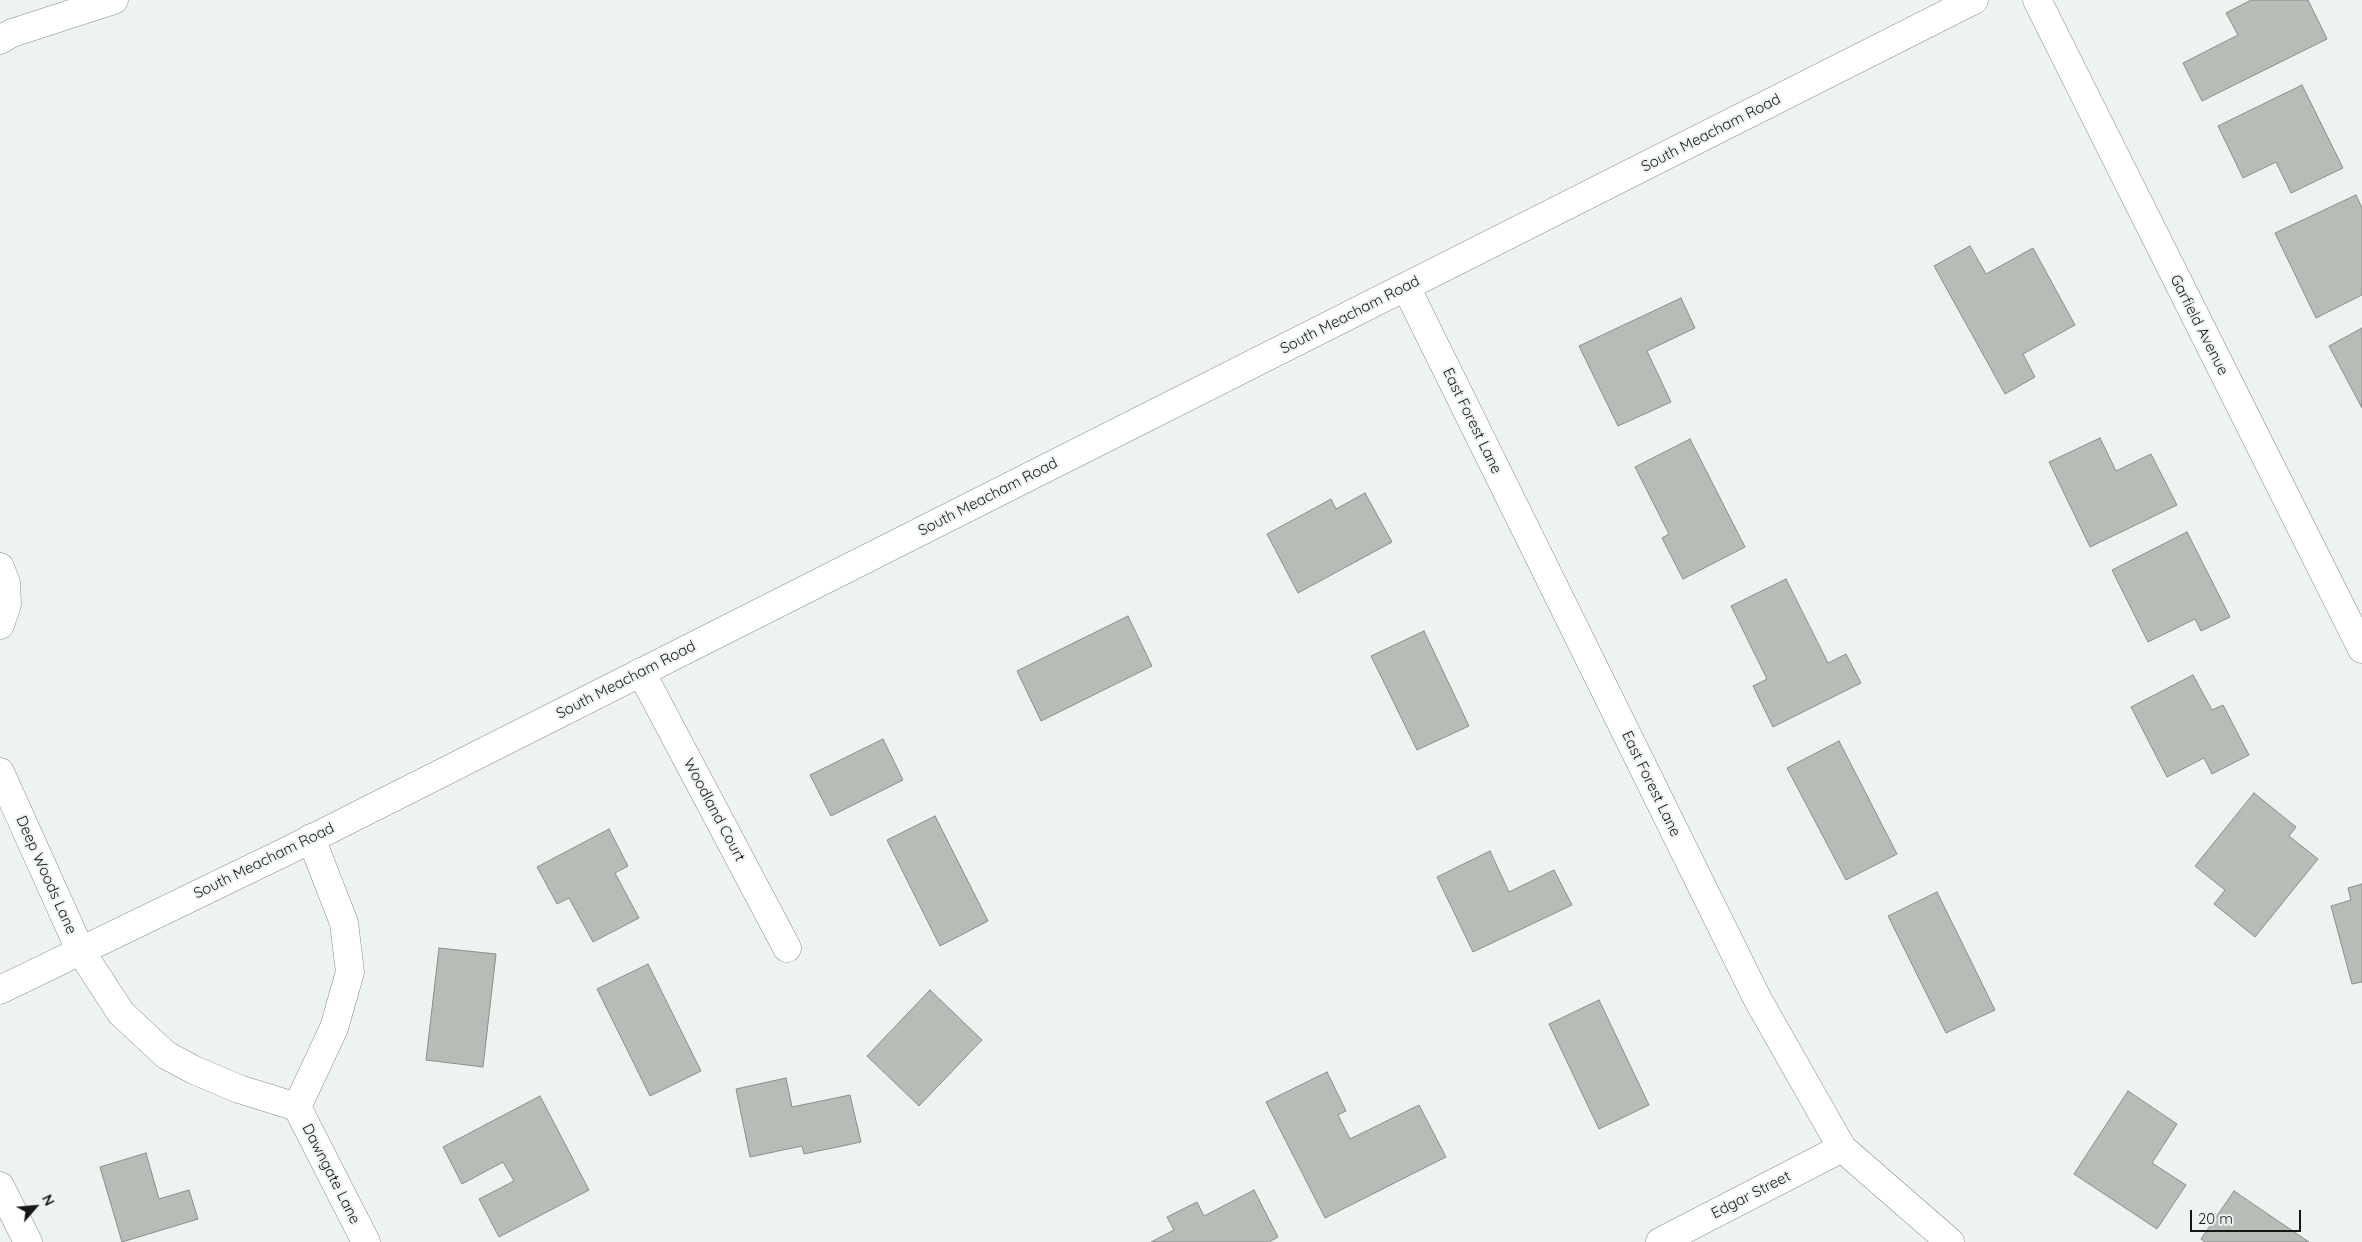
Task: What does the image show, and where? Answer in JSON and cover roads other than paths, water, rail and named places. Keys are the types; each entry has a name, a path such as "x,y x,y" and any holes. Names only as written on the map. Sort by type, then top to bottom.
{"street":[{"path":"0,40 12,33 114,0"},
{"name":"South Meacham Road","path":"0,990 311,838 1974,0"},
{"name":"Garfield Avenue","path":"2037,0 2362,649"},
{"name":"East Forest Lane","path":"1406,287 1758,1000 1842,1148 1950,1242"},
{"path":"0,567 6,583 7,604 0,625"},
{"name":"Woodland Court","path":"641,672 787,948"},
{"name":"Deep Woods Lane","path":"0,772 80,950"},
{"name":"Dawngate Lane","path":"297,1107 334,1028 350,972 344,923 311,838"},
{"name":"Dawngate Lane","path":"80,950 121,1012 166,1055 239,1089 297,1107 366,1242"},
{"name":"Edgar Street","path":"1660,1242 1842,1148"},
{"path":"0,1186 28,1242"}]}
